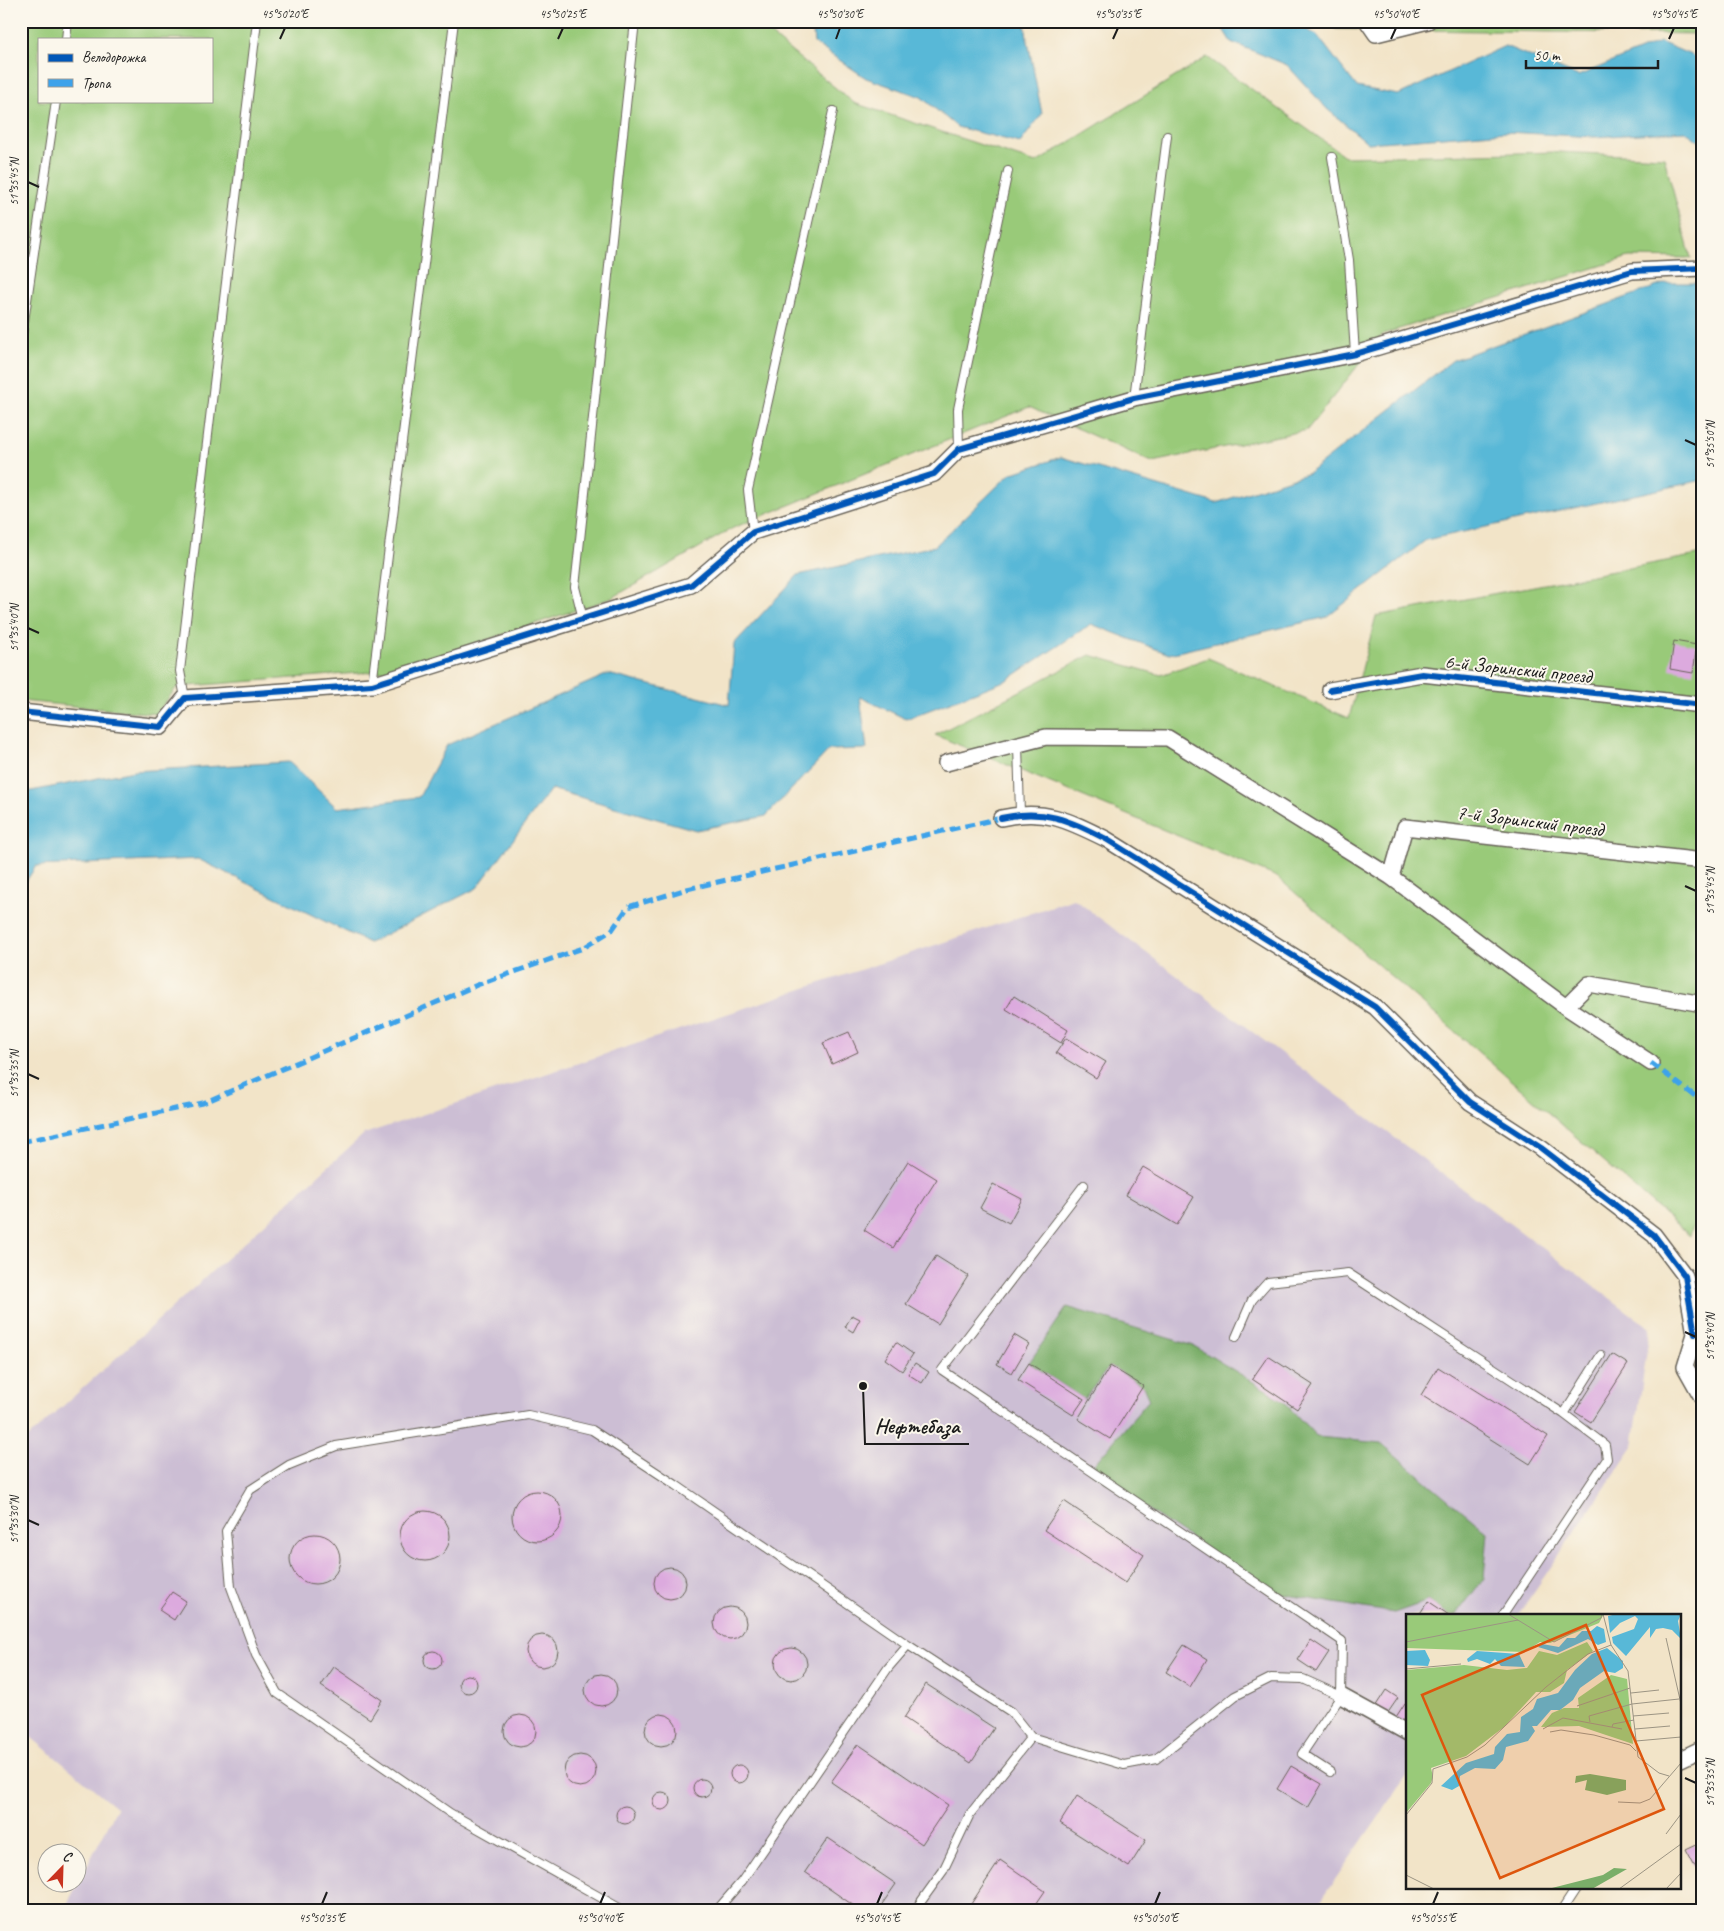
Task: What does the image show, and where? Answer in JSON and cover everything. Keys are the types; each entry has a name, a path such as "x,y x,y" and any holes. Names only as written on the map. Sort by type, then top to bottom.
{"street":[{"path":"1367,21 1376,34 1428,21"},
{"path":"21,712 160,727 185,698 372,685 691,585 753,532 934,474 959,449 1134,398 1355,354 1632,271 1703,268"},
{"name":"6-й Зоринский проезд","path":"1330,690 1422,674 1703,705"},
{"path":"946,763 1046,737 1168,738 1391,877 1566,1008 1651,1062"},
{"path":"1001,818 1020,813 1063,818 1106,839 1376,1007 1470,1102 1541,1148 1654,1235 1685,1276 1695,1334"},
{"name":"7-й Зоринский проезд","path":"1391,877 1405,827 1703,861"},
{"path":"1566,1008 1589,984 1703,1004"},
{"path":"1703,1308 1685,1368 1703,1398"},
{"path":"1341,1696 1406,1732"},
{"path":"1682,1759 1703,1748"}],"lane":[{"path":"66,38 68,21"},
{"path":"185,698 180,671 257,21"},
{"path":"372,685 454,21"},
{"path":"583,619 575,587 635,21"},
{"path":"21,342 56,102"},
{"path":"753,532 748,490 833,111"},
{"path":"1134,398 1167,136"},
{"path":"1332,157 1350,260 1355,354"},
{"path":"959,449 958,409 1008,171"},
{"path":"1018,745 1020,813"},
{"path":"1084,1185 942,1370 1342,1641 1341,1696 1302,1754 1330,1772"},
{"path":"1236,1337 1252,1300 1268,1282 1348,1272 1564,1414 1605,1445 1607,1459 1504,1614"},
{"path":"1564,1414 1601,1355"},
{"path":"624,1910 450,1812 277,1694 256,1655 231,1587 226,1530 250,1490 288,1465 336,1446 528,1415 592,1430 676,1484 908,1645 1011,1712 1031,1737 1124,1765 1156,1759 1235,1696 1271,1678 1302,1679 1341,1696"},
{"path":"717,1910 742,1881 888,1668 908,1645"},
{"path":"915,1910 943,1871 970,1814 1031,1737"},
{"path":"1562,1910 1576,1888"}],"shaded area":[{"path":"1074,899 1650,1328 1633,1447 1519,1614 1406,1614 1406,1777 1314,1910 64,1910 72,1894 88,1894 88,1864 117,1808 21,1729 21,1444 364,1134"}],"green space":[{"path":"21,21 754,21 854,103 1036,163 1207,57 1346,157 1558,152 1664,157 1691,258 1629,257 1383,334 1307,430 1152,462 1029,407 733,528 612,598 397,670 177,687 156,714 21,701"},
{"path":"1321,21 1703,21 1703,34 1336,29"},
{"path":"1703,554 1703,1195 1690,1236 1277,877 935,735 1090,655 1161,675 1208,658 1349,718 1376,616"},
{"path":"1067,1307 1194,1346 1281,1399 1317,1437 1381,1443 1488,1533 1484,1578 1457,1614 1448,1614 1428,1601 1394,1613 1270,1592 1089,1470 1149,1400 1143,1386 1110,1366 1084,1399 1029,1363"}],"water":[{"path":"812,21 1024,21 1042,114 1020,143 957,127 921,97 866,78 814,43"},
{"path":"1218,21 1290,21 1317,35 1357,87 1398,95 1505,46 1578,76 1660,42 1703,60 1703,144 1685,131 1594,137 1506,132 1368,143 1327,109 1287,65 1231,42"},
{"path":"1666,283 1703,283 1703,480 1426,540 1327,617 1169,654 1091,624 1007,680 906,719 860,697 867,749 829,750 766,816 696,830 551,789 477,888 369,943 198,859 36,866 21,889 21,793 134,771 289,762 337,808 419,797 447,745 608,674 729,705 734,644 798,575 935,546 1010,474 1061,457 1216,503 1309,473 1453,360"}],"building":[{"path":"1674,641 1697,645 1693,673 1670,669"},
{"path":"1014,996 1068,1030 1061,1043 1006,1009"},
{"path":"849,1032 858,1052 832,1064 823,1043"},
{"path":"1066,1038 1106,1062 1096,1078 1056,1053"},
{"path":"908,1161 937,1179 893,1248 864,1230"},
{"path":"1143,1167 1194,1197 1177,1225 1126,1195"},
{"path":"993,1184 1022,1199 1009,1223 980,1208"},
{"path":"936,1256 968,1276 938,1324 906,1304"},
{"path":"852,1315 860,1319 853,1332 845,1327"},
{"path":"1014,1335 1029,1344 1012,1373 997,1364"},
{"path":"896,1342 913,1354 902,1371 885,1359"},
{"path":"1612,1354 1628,1364 1591,1422 1575,1412"},
{"path":"1268,1356 1313,1385 1297,1409 1252,1379"},
{"path":"915,1363 929,1372 922,1383 908,1374"},
{"path":"1029,1363 1084,1399 1073,1415 1018,1380"},
{"path":"1110,1366 1143,1386 1110,1439 1078,1419"},
{"path":"1438,1367 1548,1436 1530,1464 1421,1395"},
{"path":"537,1491 546,1493 557,1502 562,1516 560,1525 551,1536 537,1541 528,1539 517,1530 512,1516 514,1507 523,1496"},
{"path":"1064,1501 1144,1555 1125,1583 1044,1530"},
{"path":"425,1511 434,1513 445,1522 450,1536 448,1545 439,1556 425,1561 416,1559 405,1550 400,1536 402,1527 411,1516"},
{"path":"315,1534 324,1536 335,1545 340,1559 338,1568 329,1579 315,1584 306,1582 295,1573 290,1559 292,1550 301,1539"},
{"path":"670,1567 676,1568 681,1572 685,1577 685,1589 681,1594 676,1598 670,1599 664,1598 659,1594 655,1589 654,1583 655,1577 659,1572 664,1568"},
{"path":"172,1592 186,1601 174,1620 159,1610"},
{"path":"1428,1601 1448,1614 1420,1614"},
{"path":"730,1607 736,1608 741,1612 745,1617 745,1629 741,1634 736,1638 730,1639 724,1638 719,1634 715,1629 714,1623 715,1617 719,1612 724,1608"},
{"path":"542,1635 548,1636 553,1640 557,1645 557,1657 553,1662 548,1666 542,1667 536,1666 531,1662 527,1657 526,1651 527,1645 531,1640 536,1636"},
{"path":"1311,1640 1329,1652 1316,1672 1298,1660"},
{"path":"1184,1645 1207,1659 1190,1687 1166,1672"},
{"path":"791,1648 797,1649 802,1653 806,1658 806,1670 802,1675 797,1679 791,1680 785,1679 780,1675 776,1670 775,1664 776,1658 780,1653 785,1649"},
{"path":"429,1651 437,1651 442,1656 440,1667 429,1669 424,1664 424,1656"},
{"path":"334,1667 382,1700 370,1719 321,1686"},
{"path":"601,1674 607,1675 612,1679 616,1684 616,1696 612,1701 607,1705 601,1706 595,1705 590,1701 586,1696 585,1690 586,1684 590,1679 595,1675"},
{"path":"464,1675 472,1675 477,1680 475,1691 464,1693 459,1688 459,1680"},
{"path":"926,1684 994,1728 971,1763 904,1718"},
{"path":"1386,1690 1398,1698 1387,1714 1375,1707"},
{"path":"1405,1703 1406,1704 1406,1724 1396,1717"},
{"path":"661,1714 667,1715 672,1719 676,1724 676,1736 672,1741 667,1745 661,1746 655,1745 650,1741 646,1736 645,1730 646,1724 650,1719 655,1715"},
{"path":"520,1715 526,1716 531,1720 535,1725 535,1737 531,1742 526,1746 520,1747 514,1746 509,1742 505,1737 504,1731 505,1725 509,1720 514,1716"},
{"path":"858,1744 948,1805 922,1844 831,1782"},
{"path":"580,1755 586,1756 591,1760 595,1765 595,1777 591,1782 586,1786 580,1787 574,1786 569,1782 565,1777 564,1771 565,1765 569,1760 574,1756"},
{"path":"735,1765 743,1765 748,1770 746,1781 735,1783 730,1778 730,1770"},
{"path":"1291,1766 1322,1784 1308,1808 1277,1789"},
{"path":"698,1779 706,1779 711,1784 709,1795 698,1797 693,1792 693,1784"},
{"path":"658,1792 666,1792 671,1797 669,1808 658,1810 653,1805 653,1797"},
{"path":"1077,1796 1146,1840 1129,1867 1060,1823"},
{"path":"621,1806 629,1806 634,1811 632,1822 621,1824 616,1819 616,1811"},
{"path":"828,1838 896,1884 878,1910 860,1910 805,1872"},
{"path":"1703,1841 1703,1881 1686,1849"},
{"path":"1000,1860 1045,1891 1032,1910 967,1910"}],"marked path":[{"path":"21,1142 203,1103 477,985 583,948 612,930 628,907 687,889 1001,818"},
{"path":"1651,1063 1703,1102"}],"cycle path":[{"path":"21,712 161,727 185,698 372,685 691,585 753,532 934,474 959,449 1134,398 1355,354 1632,271 1703,268"},
{"path":"1330,690 1422,674 1703,705"},
{"path":"1001,818 1016,815 1043,815 1067,821 1106,839 1375,1007 1470,1102 1541,1148 1654,1235 1685,1276 1695,1334"}],"place":[{"name":"Нефтебаза","path":"863,1386"}]}
